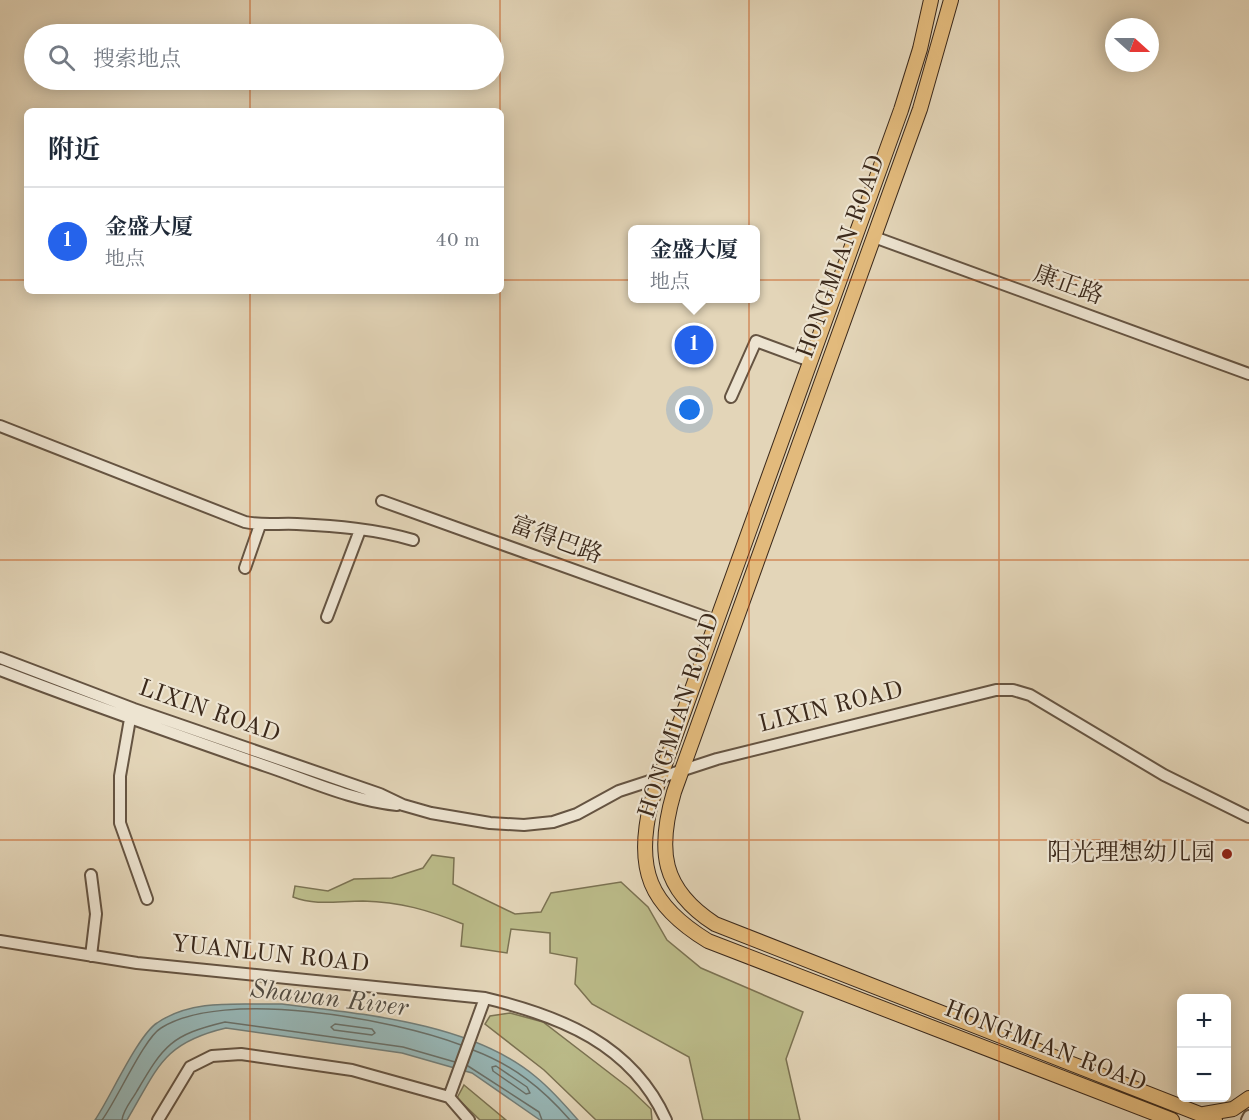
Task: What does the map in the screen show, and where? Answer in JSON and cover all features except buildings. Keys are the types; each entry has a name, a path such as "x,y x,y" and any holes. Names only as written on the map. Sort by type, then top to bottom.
{"main road":[{"name":"HONGMIAN ROAD","path":"931,0 920,49 901,110 659,778 645,825 646,874 655,894 684,927 728,950 1172,1120"},
{"name":"HONGMIAN ROAD","path":"951,0 929,83 681,770 665,824 664,852 670,877 681,896 696,912 736,934 1215,1120"},
{"path":"1197,1113 1221,1113 1249,1098"}],"street":[{"name":"康正路","path":"874,237 1249,374"},
{"path":"730,397 756,341 810,361"},
{"path":"0,426 215,512 260,525 293,524 386,532 413,540"},
{"name":"富得巴路","path":"382,501 716,621"},
{"path":"245,568 260,525"},
{"path":"327,617 360,530"},
{"name":"LIXIN ROAD","path":"0,658 130,719 380,794 404,805 443,815 524,825 554,822 577,814 619,791 717,759 965,696 1013,690 1045,702 1164,775 1249,817"},
{"name":"LIXIN ROAD","path":"0,670 69,691 290,768"},
{"path":"130,719 120,776 120,823 147,899"},
{"path":"91,875 96,914 91,956"},
{"name":"YUANLUN ROAD","path":"0,941 137,963 485,998 536,1011 608,1045 655,1096 666,1120"},
{"path":"449,1097 485,998"},
{"path":"158,1120 190,1067 212,1056 231,1054 352,1070 449,1097 467,1119"},
{"path":"1247,1120 1249,1116"}],"green space":[{"path":"432,855 454,858 453,884 515,914 541,912 551,893 621,882 648,907 667,940 701,968 803,1012 786,1059 800,1120 703,1120 689,1057 592,1004 575,984 577,958 550,953 550,933 511,929 507,953 461,946 463,924 414,908 390,903 319,902 293,897 295,886 328,891 354,879 392,878 423,868"},
{"path":"510,1013 543,1022 629,1088 651,1109 652,1120 596,1120 544,1070 485,1024 490,1016"},
{"path":"464,1085 506,1120 480,1120 457,1098"}],"water":[{"path":"282,1004 381,1017 449,1033 481,1044 510,1059 536,1077 578,1120 540,1120 472,1073 402,1053 226,1028 188,1041 164,1060 127,1120 95,1120 141,1040 157,1023 171,1015 202,1006"}],"place":[{"name":"金盛大厦","path":"694,345"},
{"name":"阳光理想幼儿园","path":"1227,854"}],"water label":[{"name":"Shawan River","path":"329,999"}]}
